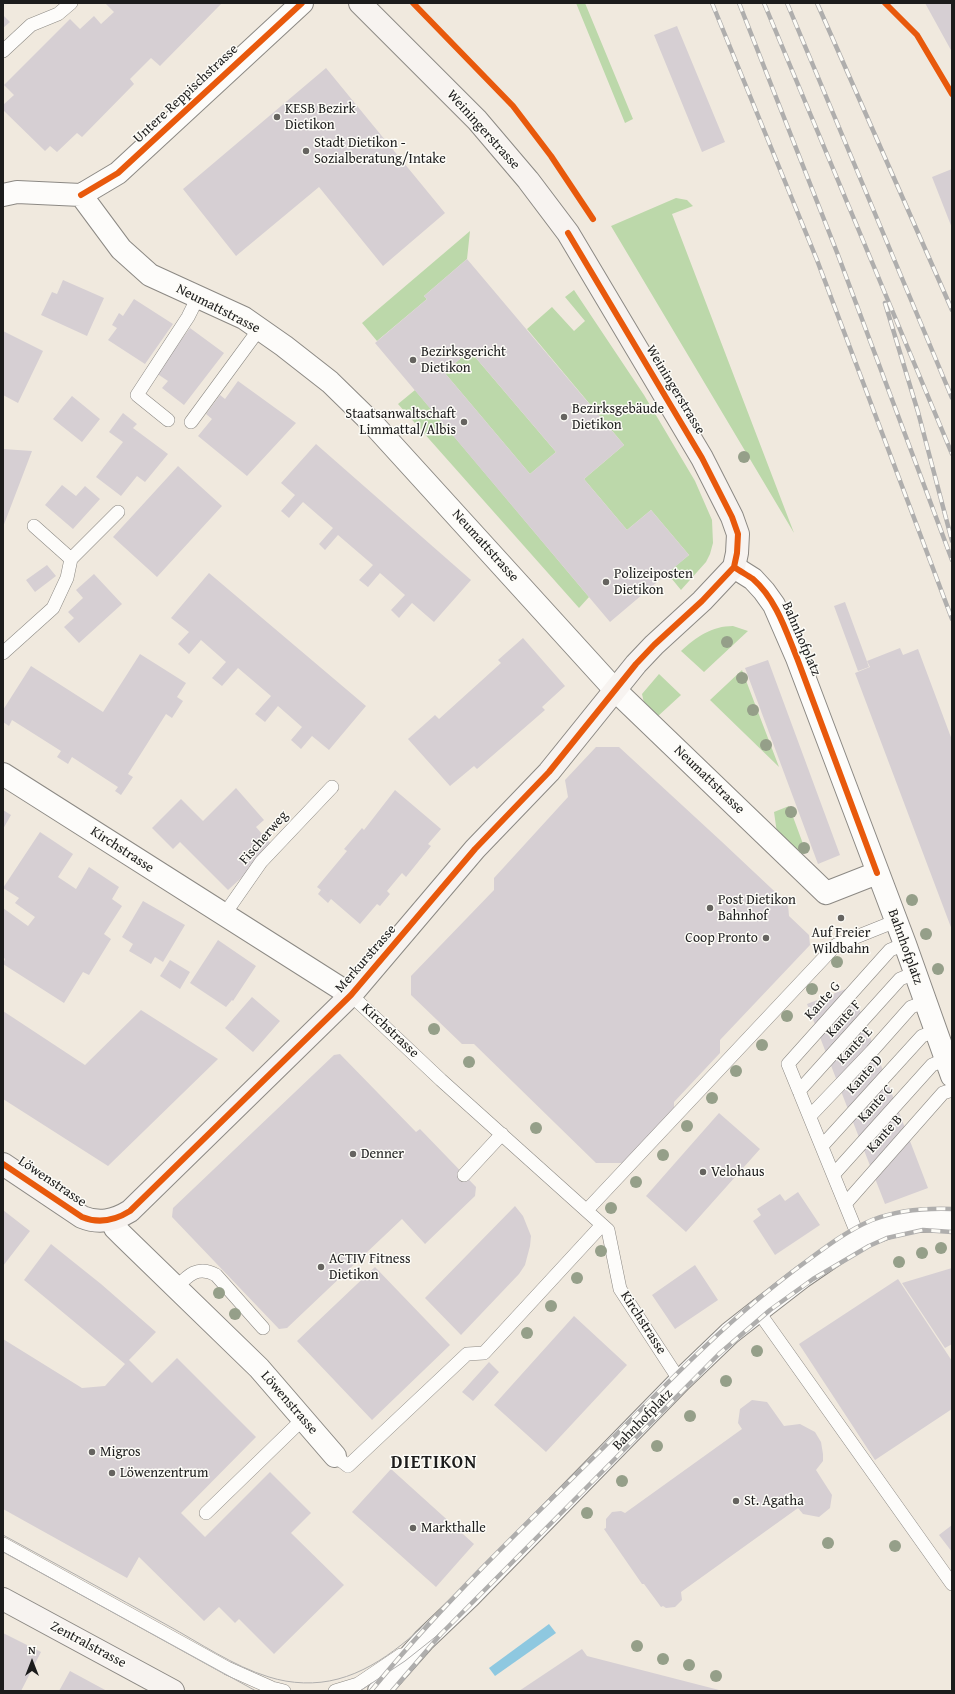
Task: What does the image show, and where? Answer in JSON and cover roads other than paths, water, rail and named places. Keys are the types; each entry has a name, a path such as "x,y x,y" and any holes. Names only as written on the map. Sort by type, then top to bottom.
{"street":[{"name":"Untere Reppischstrasse","path":"81,196 118,173 302,3"},
{"name":"Weiningerstrasse","path":"360,3 477,120 528,180 568,233 702,458 732,517 738,534 737,553 734,567"},
{"path":"3,195 17,192 81,196"},
{"name":"Neumattstrasse","path":"81,196 121,249 144,270 244,318 260,328 330,382 374,425 616,691 826,893 877,873"},
{"path":"616,691 654,645 702,601 734,567"},
{"name":"Bahnhofplatz","path":"734,567 753,579 764,591 774,605 783,625 797,658 905,944 949,1068"},
{"name":"Merkurstrasse","path":"112,1220 130,1211 351,995 475,849 549,772 616,691"},
{"name":"Kirchstrasse","path":"3,774 351,995"},
{"name":"Löwenstrasse","path":"3,1164 82,1217 91,1221 112,1220 115,1228 259,1368 335,1456"},
{"name":"Bahnhofplatz","path":"379,1691 424,1640 474,1592 680,1381 730,1333 802,1277 859,1238 886,1228 913,1221 952,1220"},
{"name":"Zentralstrasse","path":"3,1599 173,1691"}],"lane":[{"path":"3,52 31,25 58,14 71,3"},
{"path":"168,420 137,395 188,317 198,297"},
{"path":"191,422 260,328"},
{"path":"3,653 53,608 67,578 71,559 118,512"},
{"path":"34,526 71,559"},
{"name":"Fischerweg","path":"224,915 261,862 332,787"},
{"path":"586,1210 836,945 896,921"},
{"name":"Kante G","path":"800,1091 788,1064 890,950 905,944"},
{"name":"Kante F","path":"800,1091 900,979 915,973"},
{"name":"Kirchstrasse","path":"351,995 441,1080 608,1230 620,1289 680,1381"},
{"name":"Kante E","path":"810,1116 872,1051 911,1007 925,1002"},
{"name":"Kante D","path":"822,1146 922,1036 936,1031"},
{"name":"Kante C","path":"834,1174 932,1064 949,1068"},
{"name":"Kante B","path":"846,1203 943,1093 952,1090"},
{"path":"800,1091 859,1238"},
{"path":"464,1175 502,1134"},
{"path":"335,1456 348,1466 467,1354 484,1353 602,1225"},
{"path":"176,1288 192,1273 200,1270 209,1271 216,1275 264,1328"},
{"path":"758,1311 952,1584"},
{"path":"206,1513 303,1419"},
{"path":"3,1544 227,1668 272,1688 284,1691"},
{"path":"335,1691 358,1684 424,1640"}],"water":[{"path":"549,1624 556,1633 495,1676 489,1668"}],"tram line":[{"path":"3,1535 243,1667 269,1677 286,1681 304,1683 330,1681 355,1673 386,1656 401,1645 455,1597"},
{"path":"3,1552 256,1691"},
{"path":"360,1691 405,1661 434,1638 472,1604"}],"railway":[{"path":"712,3 817,260 952,619"},
{"path":"739,3 838,255 952,560"},
{"path":"764,3 952,454"},
{"path":"787,3 952,398"},
{"path":"817,3 952,310"},
{"path":"885,303 918,412 952,541"},
{"path":"371,1691 425,1628 512,1538 697,1354 747,1308 800,1266 862,1224 892,1214 911,1210 952,1209"},
{"path":"392,1691 441,1634 719,1354 770,1310 813,1279 869,1246 887,1238 923,1230 952,1232"}],"place":[{"name":"KESB Bezirk Dietikon","path":"277,117"},
{"name":"Stadt Dietikon - Sozialberatung/Intake","path":"306,151"},
{"name":"Bezirksgericht Dietikon","path":"413,360"},
{"name":"Bezirksgebäude Dietikon","path":"564,417"},
{"name":"Staatsanwaltschaft Limmattal/Albis","path":"464,422"},
{"name":"Polizeiposten Dietikon","path":"606,582"},
{"name":"Post Dietikon Bahnhof","path":"710,908"},
{"name":"Auf Freier Wildbahn","path":"841,918"},
{"name":"Coop Pronto","path":"766,938"},
{"name":"Denner","path":"353,1154"},
{"name":"Velohaus","path":"703,1172"},
{"name":"ACTIV Fitness Dietikon","path":"321,1267"},
{"name":"Migros","path":"92,1452"},
{"name":"Löwenzentrum","path":"112,1473"},
{"name":"St. Agatha","path":"736,1501"},
{"name":"Markthalle","path":"413,1528"}],"district":[{"name":"DIETIKON","path":"434,1463"}]}
